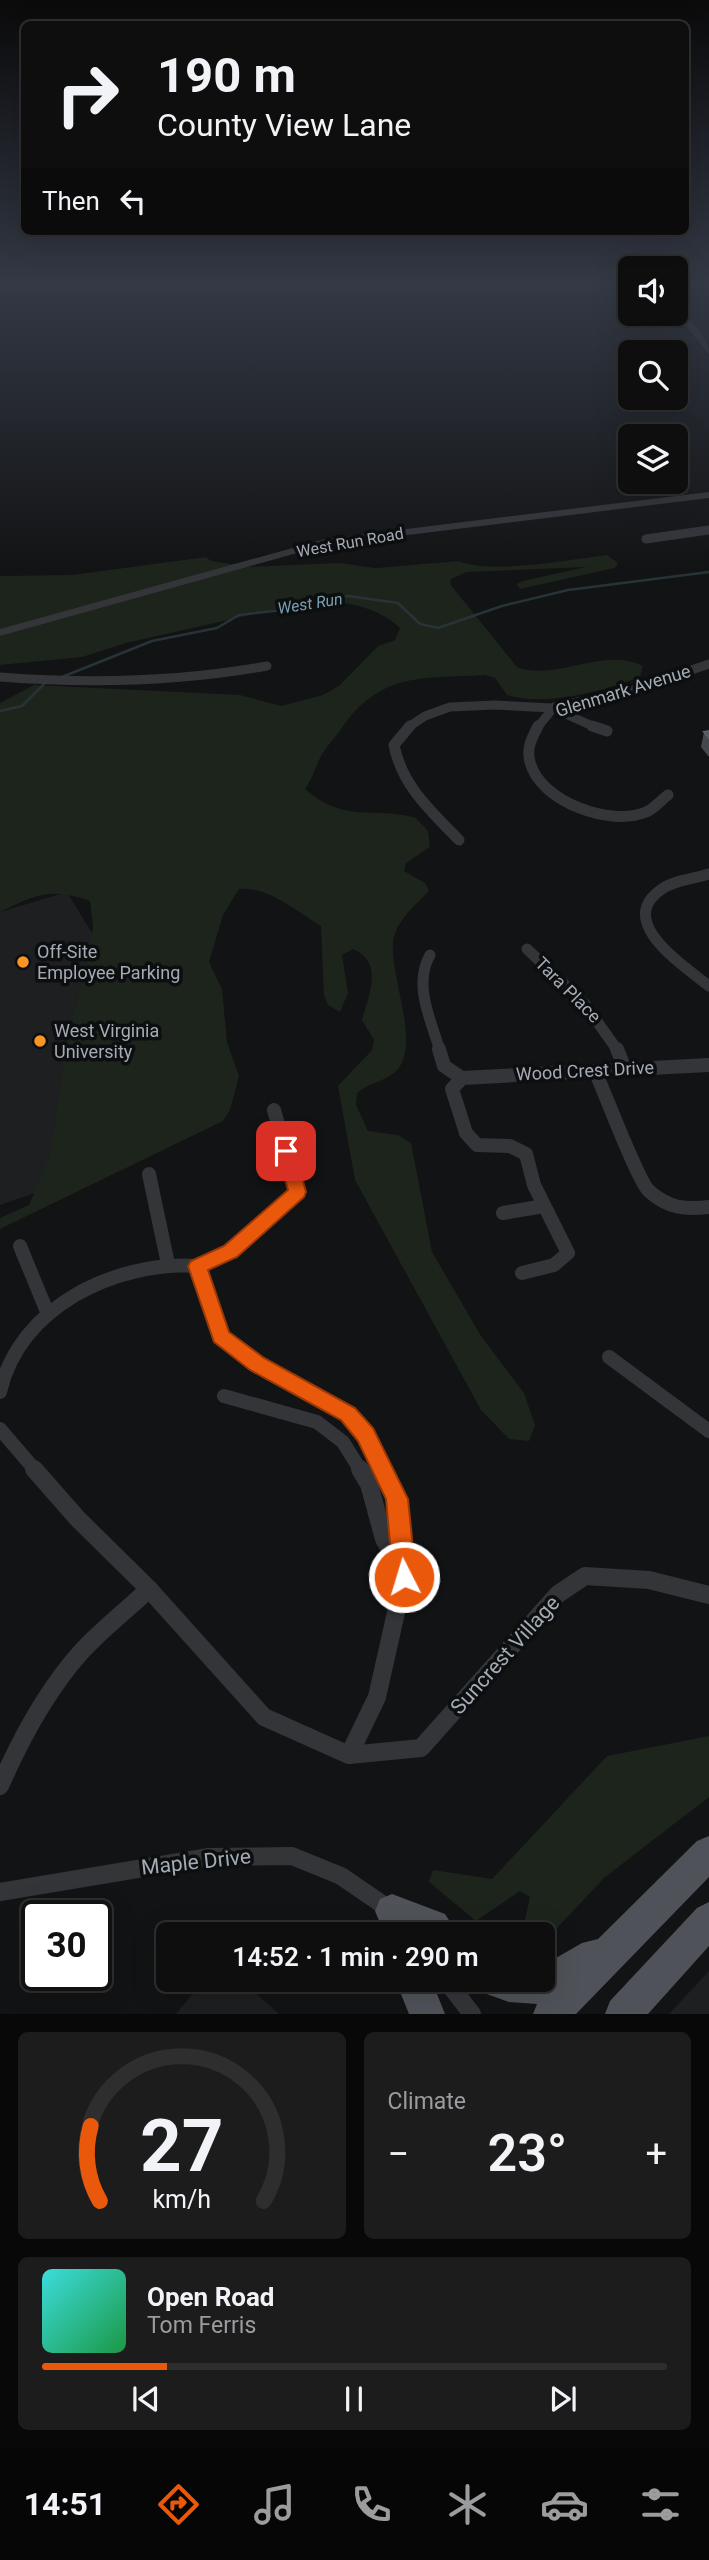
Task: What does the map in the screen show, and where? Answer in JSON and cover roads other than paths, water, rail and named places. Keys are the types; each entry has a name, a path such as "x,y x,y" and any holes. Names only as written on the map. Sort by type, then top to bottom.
{"main road":[{"path":"551,2014 648,1912 709,1853"},
{"path":"555,1981 594,1957 648,1912"},
{"path":"623,2014 709,1920"},
{"path":"418,1992 427,2014"}],"street":[{"name":"West Run Road","path":"0,633 325,542 709,495"},
{"path":"646,539 709,530"},
{"name":"Glenmark Avenue","path":"668,795 646,812 624,816 601,816 561,801 537,776 527,755 532,732 552,708 628,692 709,664"},
{"path":"0,677 53,682 152,681 267,666"},
{"path":"459,840 408,787 396,764 394,745 407,728 425,716 450,708 495,705 552,708 580,722 607,731"},
{"path":"709,874 660,890 649,900 643,923 659,944 709,986"},
{"path":"696,878 709,889"},
{"name":"Tara Place","path":"527,949 602,1022 613,1037 625,1069"},
{"path":"430,955 423,967 421,985 444,1066 462,1078 452,1089 470,1140 486,1147 510,1146 526,1154 534,1185 568,1252 564,1260 556,1264 522,1273"},
{"name":"Wood Crest Drive","path":"462,1078 709,1065"},
{"path":"595,1071 646,1189 671,1206 685,1210 709,1207"},
{"path":"0,1392 4,1372 28,1331 48,1314 106,1279 178,1262 197,1266 231,1251 297,1192 274,1110"},
{"path":"149,1174 168,1265"},
{"path":"503,1213 544,1206"},
{"path":"20,1246 48,1314"},
{"path":"197,1266 221,1336 257,1364 348,1414 365,1435 397,1499 404,1577 377,1697 349,1755"},
{"path":"610,1357 709,1431"},
{"path":"224,1396 317,1422 343,1442 369,1484 384,1539 396,1557 404,1577"},
{"name":"Suncrest Village","path":"0,1429 77,1518 149,1589 264,1717 349,1755 421,1748 558,1594 585,1576 649,1580 709,1595"},
{"path":"0,1786 16,1746 40,1707 80,1653 149,1589"},
{"name":"Maple Drive","path":"0,1892 209,1857 292,1856 341,1876 395,1922"},
{"path":"455,1992 472,2014"}],"waterway":[{"name":"West Run","path":"62,677 152,641 217,628 239,615 291,609 348,596 398,603 420,624 438,628 502,606 568,590 709,572"},
{"name":"West Run","path":"0,711 22,706 45,683"}],"place":[{"name":"Off-Site Employee Parking","path":"23,962"},
{"name":"West Virginia University","path":"40,1041"}]}
